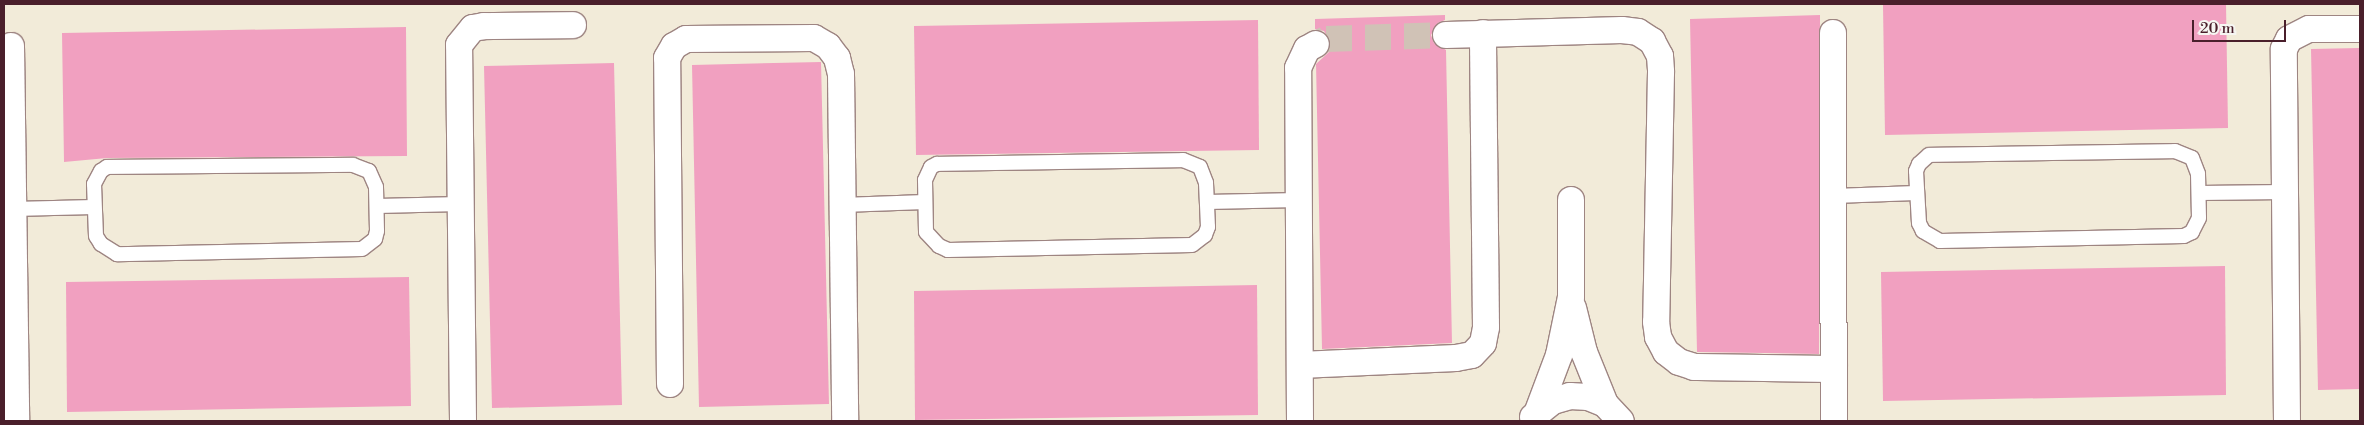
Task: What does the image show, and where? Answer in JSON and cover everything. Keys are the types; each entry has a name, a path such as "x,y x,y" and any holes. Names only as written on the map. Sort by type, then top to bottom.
{"street":[{"path":"463,421 458,51 464,36 484,26 573,25"},
{"path":"2287,421 2284,49 2298,32 2360,29"},
{"path":"1446,35 1571,31 1638,32 1652,41 1660,56 1656,322 1658,338 1666,352 1679,362 1694,367 1834,369"},
{"path":"1300,366 1456,358 1472,355 1483,343 1486,327 1483,33"},
{"path":"1834,33 1834,421"},
{"path":"670,384 667,58 674,46 686,39 798,36 814,38 828,46 837,58 841,74 845,421"},
{"path":"1300,421 1298,68 1307,49 1316,44"},
{"path":"11,46 16,421"},
{"path":"1534,416 1559,355 1571,297 1571,200"},
{"path":"1571,297 1584,352 1618,416"},
{"path":"1534,416 1553,401 1570,396 1588,397 1618,416"}],"lane":[{"path":"2175,151 2192,158 2196,165 2199,193 2197,226 2184,236 1940,240 1923,231 1919,223 1916,194 1919,164 1936,153 2175,151"},
{"path":"1173,160 1192,162 1200,167 1204,174 1207,202 1205,235 1192,245 948,250 939,246 926,232 926,173 931,167 944,162 1173,160"},
{"path":"343,165 362,166 369,171 376,187 377,206 375,239 362,250 117,254 101,244 96,236 94,207 96,177 101,171 114,166 343,165"},
{"path":"2199,193 2285,192"},
{"path":"1834,196 1916,194"},
{"path":"1207,202 1298,200"},
{"path":"842,205 925,202"},
{"path":"377,206 460,204"},
{"path":"13,209 94,207"}],"building":[{"path":"2226,4 2228,128 1885,135 1883,5"},
{"path":"1445,15 1445,20 1438,23 1431,35 1434,43 1446,50 1452,343 1322,349 1316,64 1329,52 1331,44 1324,31 1315,29 1315,19"},
{"path":"1820,15 1819,354 1697,352 1690,19"},
{"path":"1258,20 1259,150 916,155 914,26"},
{"path":"406,27 407,156 107,158 64,162 62,33"},
{"path":"2360,48 2360,389 2318,390 2311,49"},
{"path":"821,62 829,404 699,407 692,65"},
{"path":"614,63 622,405 492,408 484,66"},
{"path":"2225,266 2226,395 1883,401 1881,272"},
{"path":"409,277 411,406 67,412 66,282"},
{"path":"1257,285 1258,415 915,420 914,291"}],"tunnel":[{"path":"1316,44 1326,39 1446,35"}]}
